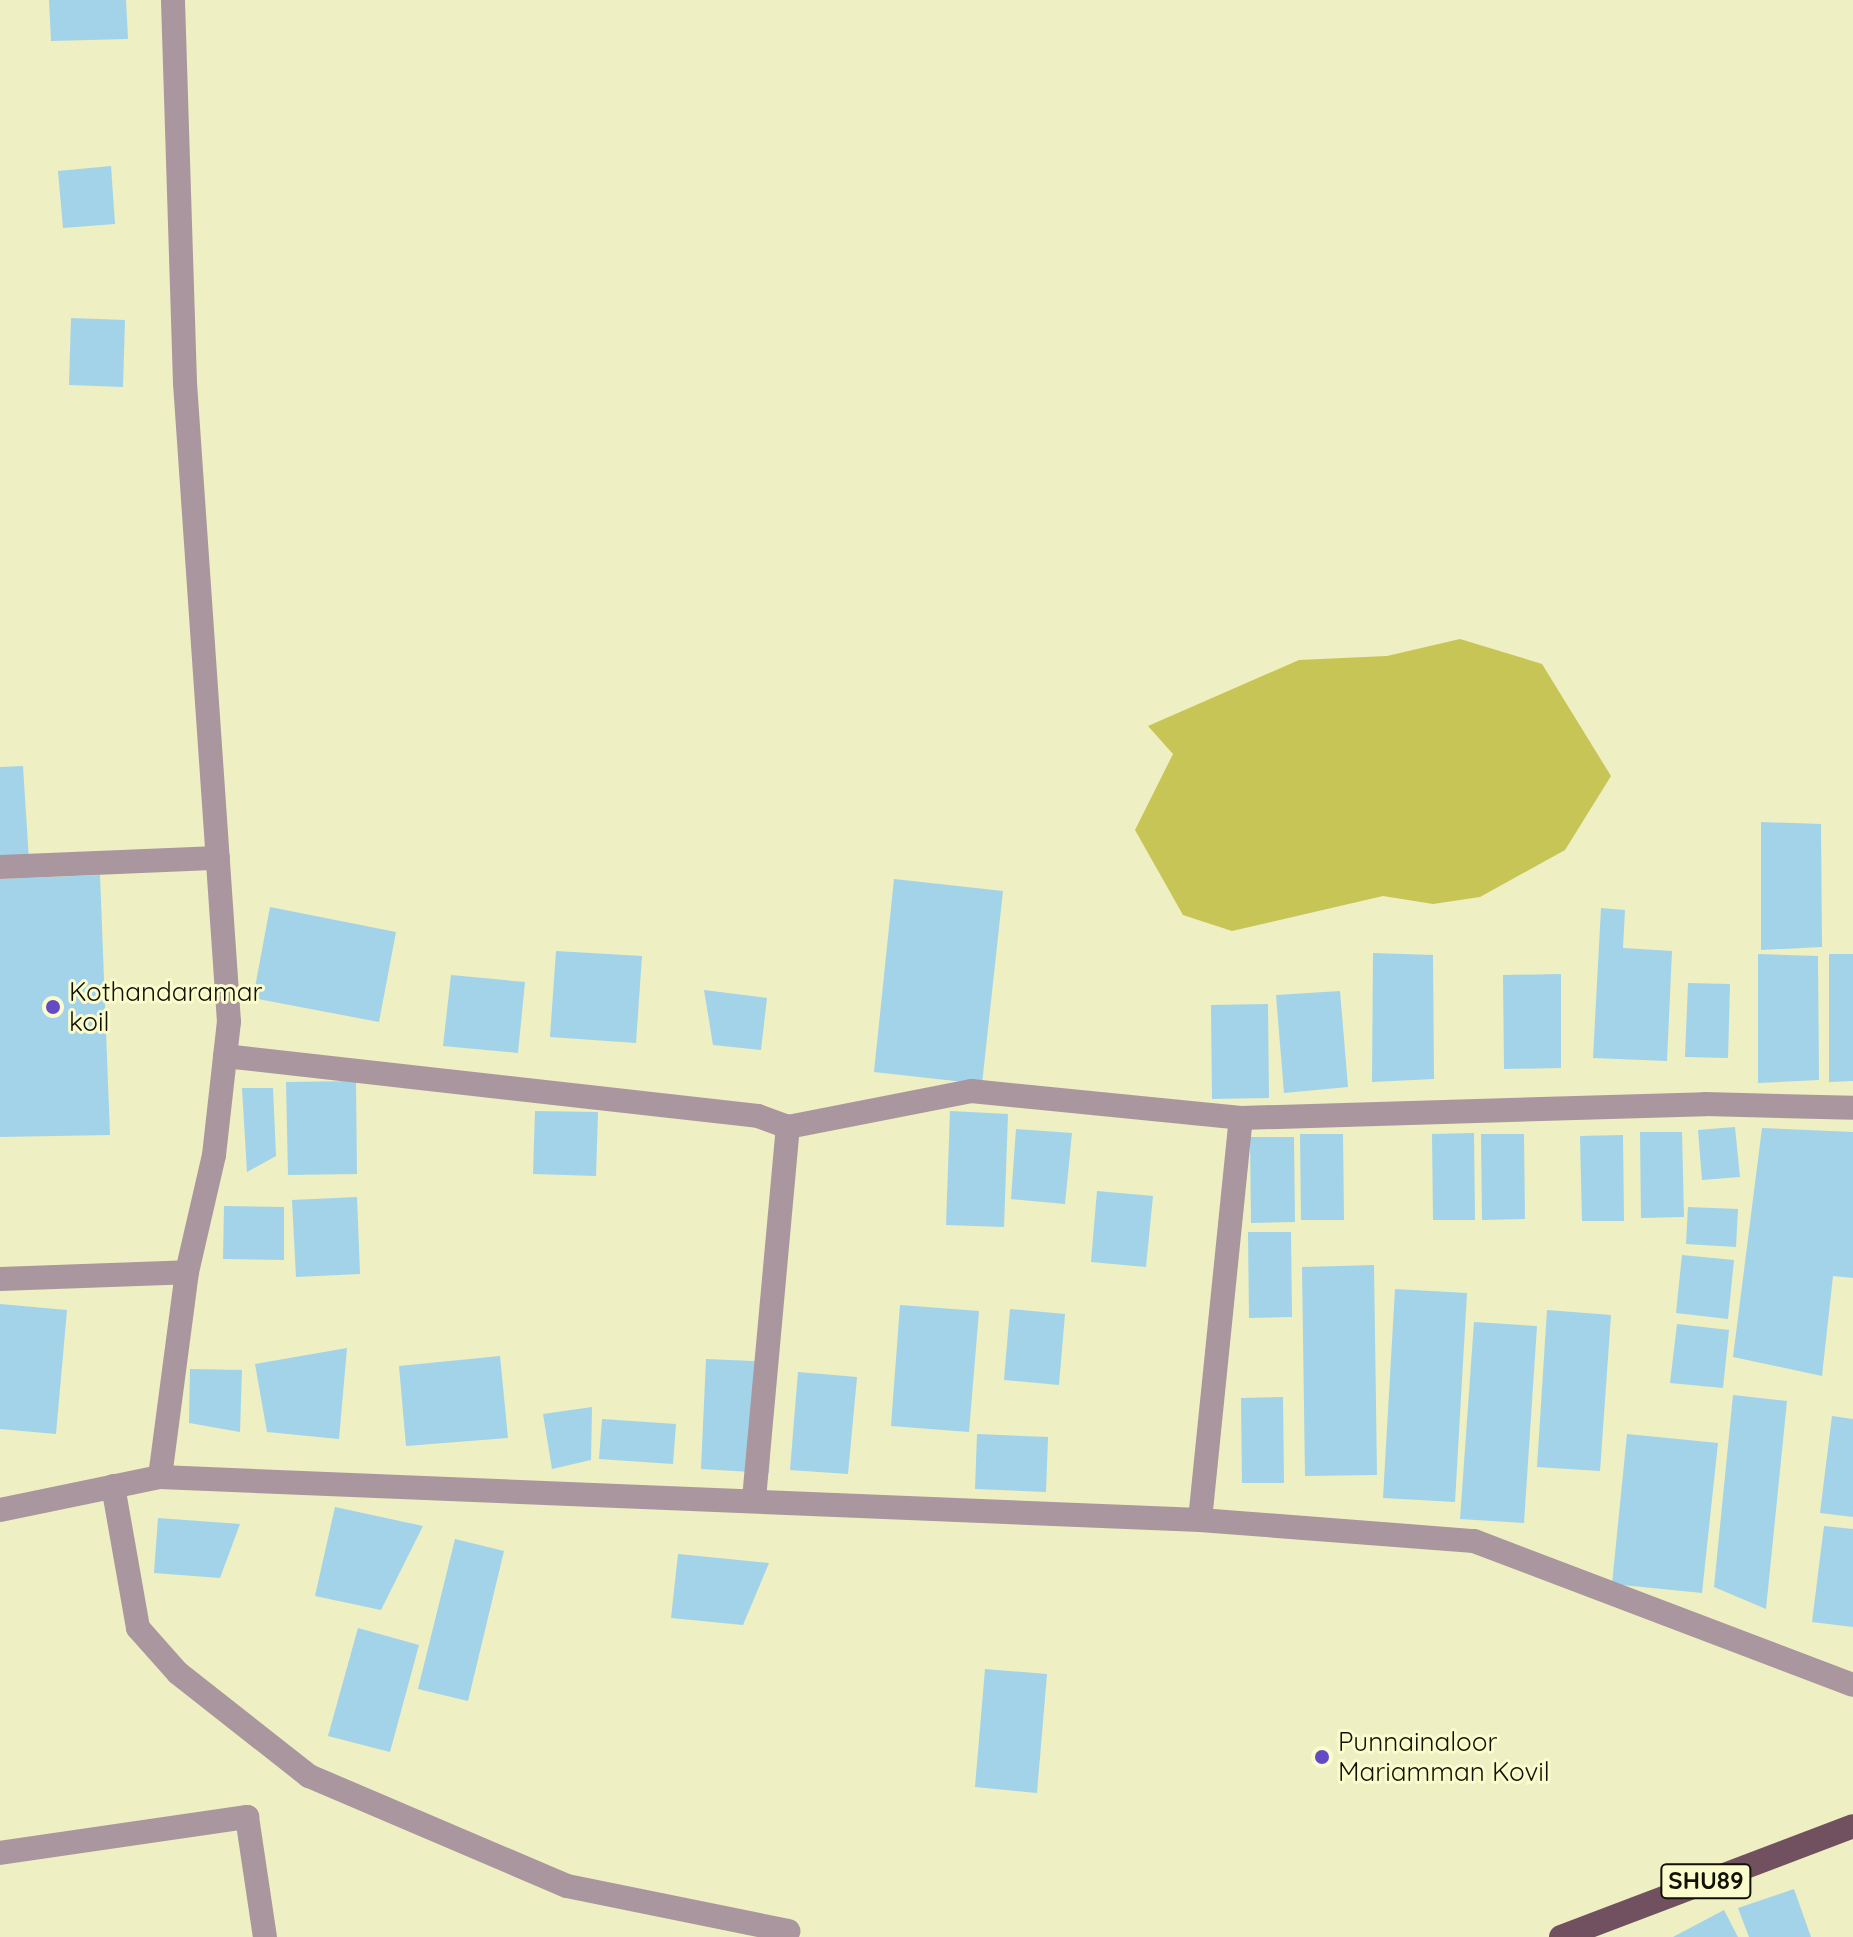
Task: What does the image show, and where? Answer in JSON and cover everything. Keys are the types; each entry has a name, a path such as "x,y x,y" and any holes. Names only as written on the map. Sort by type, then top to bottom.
{"main road":[{"name":"SHU89","path":"1561,1937 1853,1826"}],"street":[{"path":"160,1477 187,1272 214,1155 225,1056 218,858 185,383 173,0"},
{"path":"0,867 218,858"},
{"path":"225,1056 758,1116 788,1127 971,1091 1241,1118 1705,1104 1853,1108"},
{"path":"1200,1520 1241,1118"},
{"path":"754,1499 788,1127"},
{"path":"0,1279 187,1272"},
{"path":"0,1510 160,1477 754,1499 1200,1520 1474,1541 1853,1685"},
{"path":"113,1486 138,1628 178,1673 309,1776 567,1886 788,1931"},
{"path":"0,1853 247,1817 265,1937"}],"shaded area":[{"path":"1460,639 1542,664 1611,776 1565,850 1480,897 1433,904 1383,896 1232,931 1183,915 1135,830 1173,754 1148,726 1299,660 1387,656"}],"building":[{"path":"49,0 126,0 128,39 51,41"},
{"path":"111,166 115,224 63,228 58,171"},
{"path":"71,318 125,320 123,387 69,385"},
{"path":"23,766 29,861 0,863 0,767"},
{"path":"1761,822 1821,824 1822,947 1761,950"},
{"name":"Kothandaramar koil","path":"100,875 110,1135 0,1137 0,879"},
{"path":"894,879 1003,891 982,1084 874,1072"},
{"path":"270,907 396,932 379,1022 253,998"},
{"path":"1601,908 1625,910 1623,948 1672,951 1667,1061 1593,1058"},
{"path":"556,951 642,956 636,1043 550,1037"},
{"path":"1373,953 1433,955 1434,1079 1372,1082"},
{"path":"1758,954 1818,956 1819,1080 1758,1083"},
{"path":"1829,954 1853,954 1853,1081 1829,1082"},
{"path":"1561,974 1561,1068 1504,1069 1503,975"},
{"path":"451,975 525,982 518,1053 443,1046"},
{"path":"1688,983 1730,984 1728,1058 1685,1057"},
{"path":"704,990 767,998 761,1050 713,1045"},
{"path":"1340,991 1348,1087 1284,1093 1276,995"},
{"path":"1268,1004 1269,1098 1212,1099 1211,1005"},
{"path":"356,1081 357,1174 288,1175 286,1082"},
{"path":"242,1088 273,1088 276,1156 247,1172"},
{"path":"535,1111 598,1112 596,1176 533,1174"},
{"path":"950,1111 1008,1114 1004,1227 946,1225"},
{"path":"1735,1127 1740,1177 1702,1180 1698,1130"},
{"path":"1762,1128 1853,1132 1853,1278 1833,1276 1822,1376 1733,1357"},
{"path":"1016,1129 1072,1133 1065,1204 1011,1199"},
{"path":"1640,1132 1682,1132 1684,1217 1641,1218"},
{"path":"1474,1133 1475,1220 1433,1220 1432,1134"},
{"path":"1300,1134 1343,1134 1344,1220 1301,1220"},
{"path":"1481,1134 1524,1134 1525,1219 1482,1220"},
{"path":"1623,1135 1624,1221 1582,1221 1580,1136"},
{"path":"1250,1137 1294,1137 1295,1222 1251,1223"},
{"path":"1097,1191 1153,1196 1146,1267 1091,1262"},
{"path":"357,1197 360,1274 296,1277 292,1200"},
{"path":"224,1206 284,1207 284,1260 223,1259"},
{"path":"1688,1207 1738,1209 1736,1247 1686,1244"},
{"path":"1248,1232 1291,1232 1292,1317 1249,1318"},
{"path":"1682,1255 1734,1260 1728,1319 1676,1313"},
{"path":"1374,1265 1377,1475 1305,1476 1302,1267"},
{"path":"1395,1289 1467,1293 1455,1502 1383,1498"},
{"path":"0,1304 67,1310 56,1434 0,1429"},
{"path":"900,1305 979,1311 969,1432 891,1426"},
{"path":"1010,1309 1065,1314 1059,1385 1004,1380"},
{"path":"1547,1310 1611,1315 1600,1471 1537,1467"},
{"path":"1474,1322 1537,1326 1524,1523 1460,1519"},
{"path":"1677,1324 1729,1330 1723,1388 1670,1383"},
{"path":"347,1348 339,1439 267,1432 255,1364"},
{"path":"500,1356 508,1438 406,1446 399,1366"},
{"path":"706,1359 774,1362 769,1473 701,1469"},
{"path":"190,1369 242,1370 240,1432 189,1423"},
{"path":"798,1372 857,1377 848,1474 790,1470"},
{"path":"1733,1395 1787,1401 1766,1609 1714,1587"},
{"path":"1283,1397 1284,1483 1242,1483 1241,1398"},
{"path":"592,1407 591,1460 552,1469 543,1414"},
{"path":"1832,1416 1853,1419 1853,1517 1820,1513"},
{"path":"602,1419 676,1424 673,1464 599,1459"},
{"path":"977,1434 1048,1437 1046,1492 975,1489"},
{"path":"1627,1434 1718,1443 1702,1593 1612,1584"},
{"path":"335,1507 423,1526 381,1610 315,1596"},
{"path":"158,1518 240,1524 220,1578 154,1573"},
{"path":"1824,1526 1853,1529 1853,1627 1812,1622"},
{"path":"455,1539 504,1551 468,1701 418,1689"},
{"path":"678,1554 769,1563 743,1625 671,1618"},
{"path":"358,1628 419,1645 390,1752 328,1736"},
{"path":"985,1669 1047,1674 1037,1793 975,1787"},
{"path":"1794,1889 1811,1937 1749,1937 1738,1908"},
{"path":"1724,1910 1738,1937 1673,1937"}],"place":[{"name":"Kothandaramar koil","path":"53,1007"},
{"name":"Punnainaloor Mariamman Kovil","path":"1322,1757"}]}
